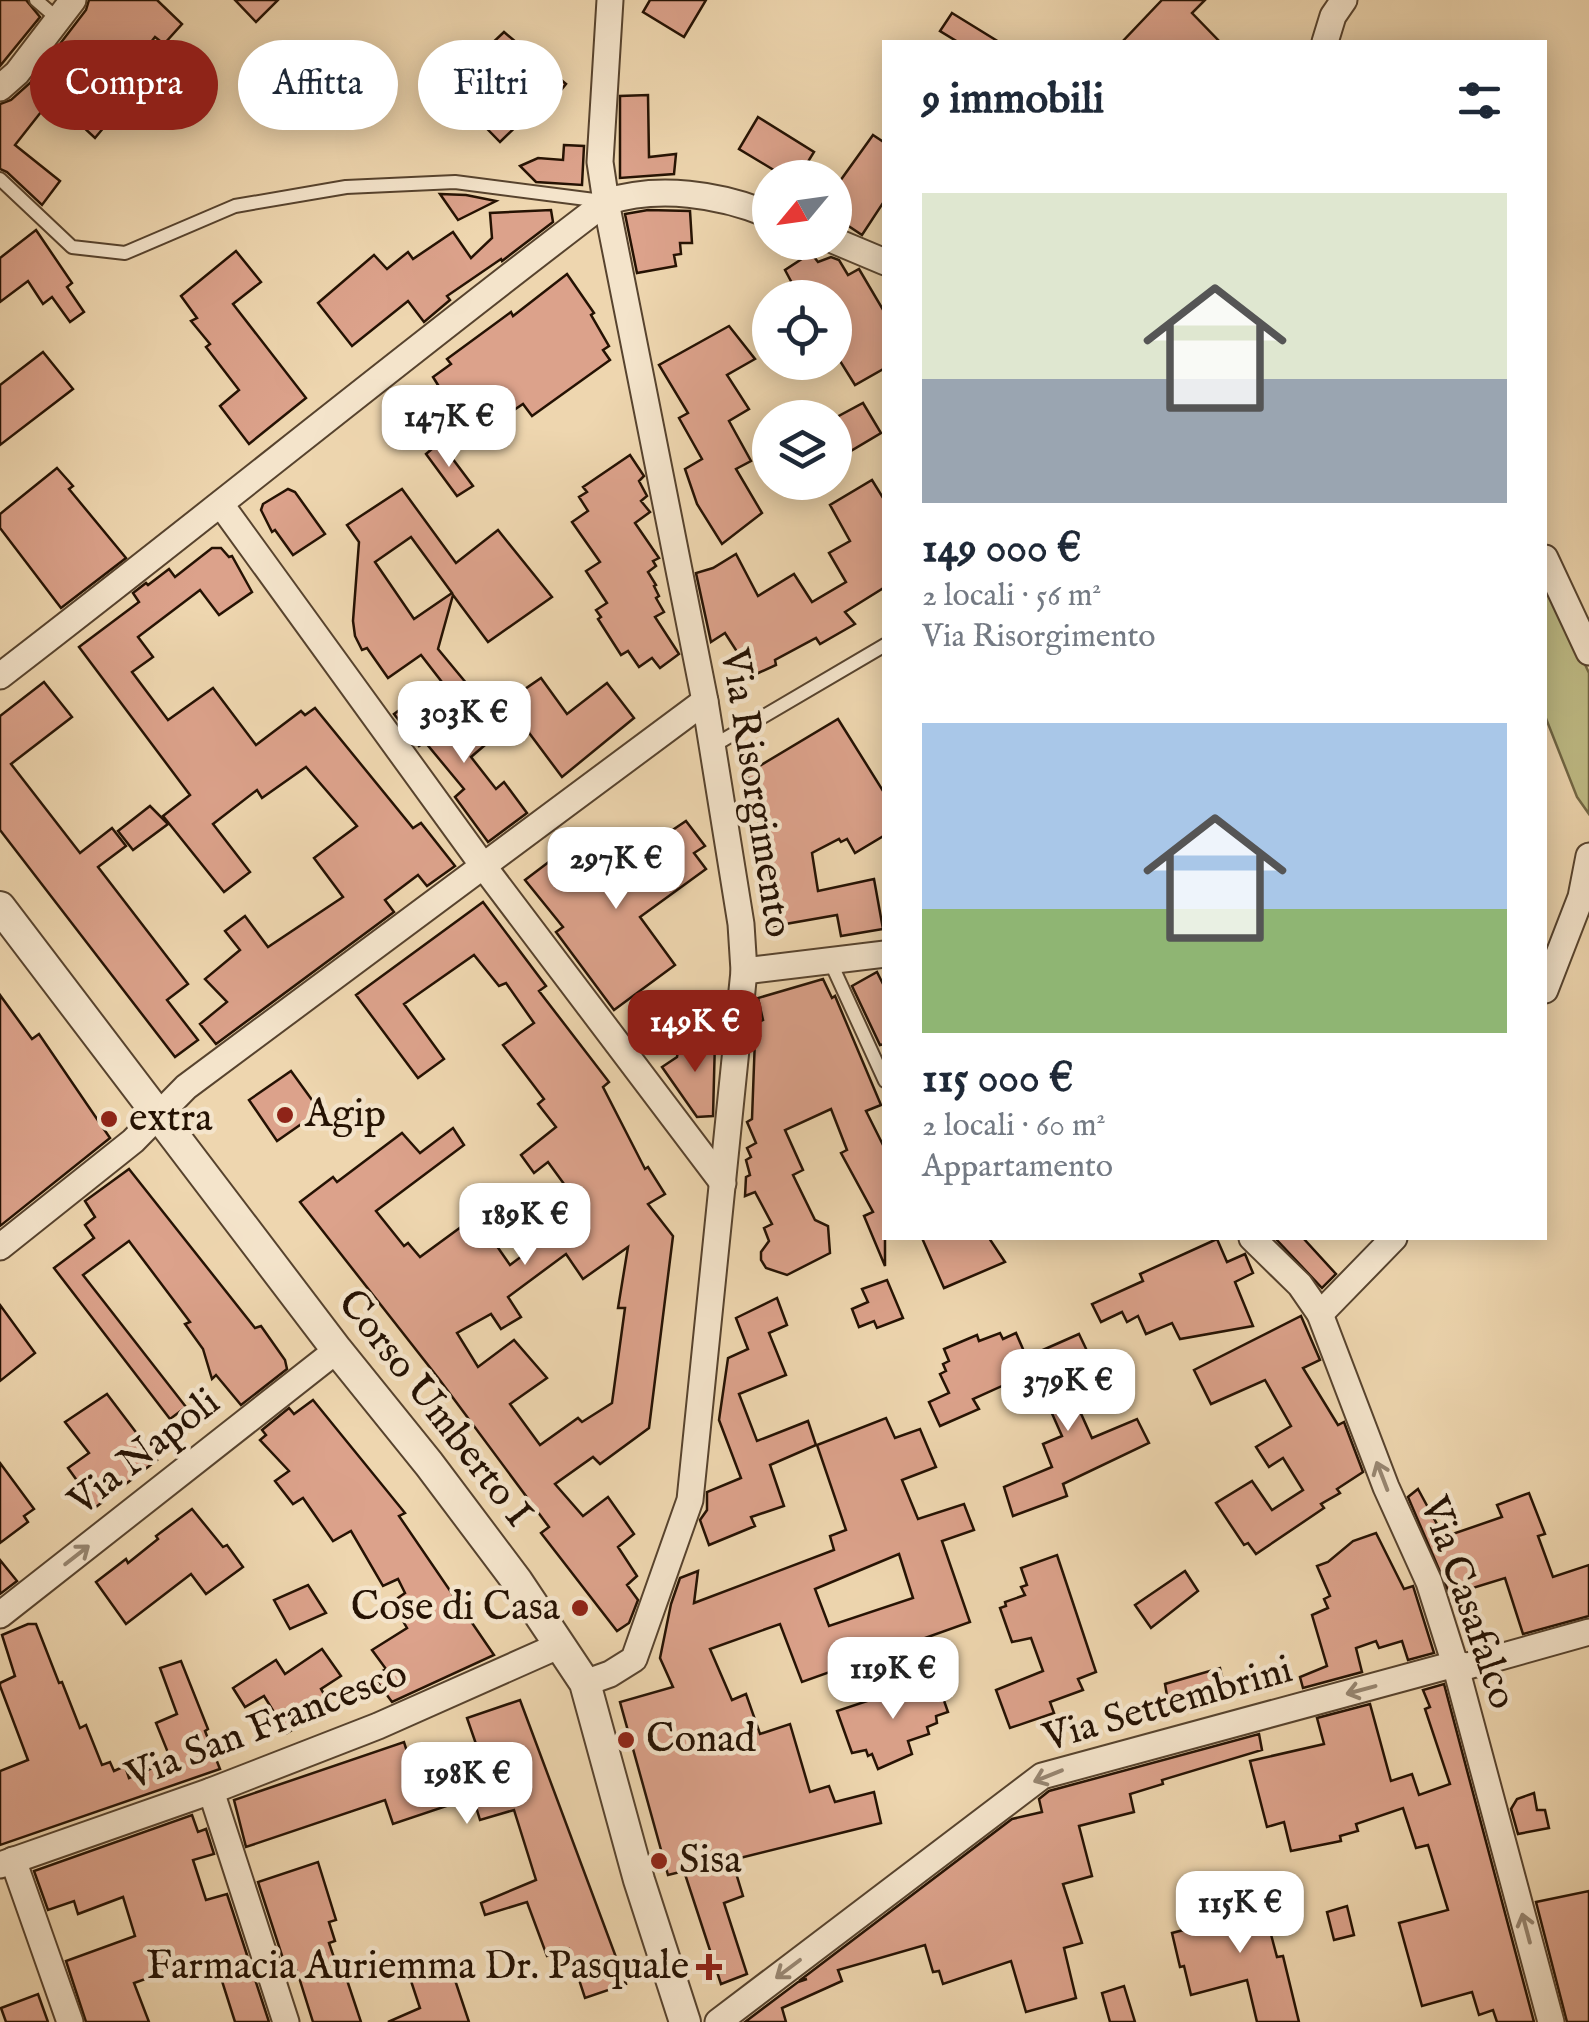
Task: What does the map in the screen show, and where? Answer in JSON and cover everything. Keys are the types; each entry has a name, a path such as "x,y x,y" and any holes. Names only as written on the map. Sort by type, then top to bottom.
{"street":[{"name":"Via Risorgimento","path":"586,1684 634,1659 690,1500 744,971 704,701 600,162 610,0"},
{"path":"1326,40 1344,0"},
{"path":"0,88 65,9"},
{"path":"0,676 606,202 628,194 678,192 752,208"},
{"path":"852,248 882,261"},
{"path":"222,506 484,867 723,1183"},
{"path":"1547,562 1589,652"},
{"path":"0,1247 133,1141 186,1087 704,701"},
{"path":"1547,985 1581,896 1589,856"},
{"name":"Corso Umberto I","path":"0,907 516,1581 586,1684 639,1880 685,2022"},
{"path":"744,971 882,954"},
{"name":"Via Casafalco","path":"1254,1240 1300,1285 1320,1314 1386,1487 1429,1582 1456,1664 1550,2022"},
{"path":"1320,1314 1392,1240"},
{"name":"Via Napoli","path":"0,1615 337,1350"},
{"name":"Via Settembrini","path":"718,2022 1042,1776 1589,1632"},
{"name":"Via San Francesco","path":"7,1863 211,1791 378,1726 558,1646"},
{"path":"211,1791 286,2022"},
{"path":"7,1863 70,2022"}],"lane":[{"path":"36,0 65,9"},
{"path":"0,179 72,247 125,253 236,206 346,187 455,182 606,202"},
{"path":"712,746 882,647"},
{"path":"830,961 882,1074"}],"shaded area":[{"path":"1547,583 1589,673 1589,814 1577,797 1547,721"}],"building":[{"path":"0,0 26,0 40,17 0,66"},
{"path":"89,0 157,0 182,24 168,40 155,37 63,40"},
{"path":"235,0 278,0 256,22"},
{"path":"650,0 706,0 684,37 643,12"},
{"path":"1162,0 1205,0 1192,13 1218,40 1124,40"},
{"path":"952,13 996,40 955,40 940,31"},
{"path":"504,32 514,40 496,40"},
{"path":"30,83 30,126 15,145 60,181 42,205 0,169 0,104 11,100"},
{"path":"648,95 649,157 676,154 674,174 620,178 620,96"},
{"path":"758,117 814,152 809,160 757,160 739,149"},
{"path":"488,130 512,130 500,142"},
{"path":"873,135 882,141 882,205 862,235 852,228 852,164"},
{"path":"564,145 584,146 582,185 536,182 520,166 538,158 563,160"},
{"path":"440,194 466,195 496,201 458,220"},
{"path":"551,210 553,222 447,296 450,300 424,322 408,301 352,346 318,303 374,255 387,269 408,252 413,259 453,232 471,258 492,238 490,213"},
{"path":"690,211 692,243 680,243 681,254 674,255 676,266 637,273 625,214"},
{"path":"36,230 72,283 67,287 84,312 70,322 52,297 43,304 28,281 0,302 0,258"},
{"path":"236,251 261,282 233,304 306,398 249,444 220,406 239,390 206,347 210,344 191,321 197,318 181,296"},
{"path":"800,260 839,260 848,275 859,269 882,308 882,370 855,385 852,380 852,280 790,280 785,270"},
{"path":"567,274 594,313 591,315 609,346 603,350 610,360 532,416 523,404 467,441 429,391 438,385 433,377 451,364 447,359 511,312 513,316"},
{"path":"729,326 752,355 752,361 727,375 749,409 729,421 751,461 736,469 762,513 722,544 697,504 685,469 702,459 679,418 688,413 659,365"},
{"path":"43,352 73,389 0,445 0,385"},
{"path":"863,403 881,433 852,450 852,409"},
{"path":"440,442 473,486 457,496 426,454"},
{"path":"630,455 644,476 639,481 647,496 641,501 650,512 635,523 659,558 648,572 664,612 655,617 679,654 660,668 652,658 639,667 628,651 621,655 598,619 601,617 596,610 607,603 586,571 600,562 572,522 588,511 579,497 587,492 583,487"},
{"path":"57,468 73,486 69,489 126,558 61,608 0,528 0,514"},
{"path":"872,480 882,496 882,589 845,612 855,624 820,644 816,638 756,674 754,670 750,672 725,633 711,642 696,573 736,554 758,596 794,574 812,602 846,582 829,553 850,541 830,505 838,500 852,500 852,492"},
{"path":"288,489 295,492 325,534 293,555 275,530 272,532 261,510 263,504"},
{"path":"402,489 456,563 498,530 552,597 488,642 453,595 438,649 467,684 452,695 421,655 388,678 367,648 362,650 355,636 359,542 347,525","holes":["411,537 452,593 414,619 375,562"]},
{"path":"212,548 221,548 232,556 252,592 219,615 200,590 138,637 153,657 132,672 168,720 213,688 256,745 301,711 305,715 315,708 413,828 421,823 455,866 427,886 418,875 385,900 394,912 216,1044 200,1024 227,1002 205,979 240,950 225,931 245,916 268,947 343,897 314,858 357,826 306,767 262,798 257,790 213,824 250,872 224,892 163,816 190,795 79,647 139,602 133,593 146,583 169,569 175,577"},
{"path":"541,678 567,714 607,683 634,718 562,777 506,702"},
{"path":"44,682 72,717 11,764 80,853 112,828 126,846 98,867 188,984 167,1000 198,1040 175,1057 0,830 0,716"},
{"path":"448,698 485,745 471,757 496,789 504,782 527,813 488,842 455,797 464,789 425,742 419,746 394,714 409,703 420,717"},
{"path":"838,719 882,789 882,837 855,853 847,839 839,839 812,853 818,891 874,879 882,929 841,936 837,915 774,926 753,785 746,774"},
{"path":"150,806 168,824 133,850 118,831"},
{"path":"686,821 705,846 694,853 706,869 640,917 675,965 614,1010 556,932 563,927 525,880 558,855 553,848 573,832 590,852 582,859 608,892 671,844 665,835"},
{"path":"483,902 546,986 539,991 609,1082 603,1087 645,1169 648,1167 665,1194 648,1204 673,1236 649,1428 600,1464 593,1457 555,1484 583,1516 608,1497 634,1534 618,1547 637,1576 627,1585 638,1600 629,1623 617,1631 541,1533 549,1527 300,1202 333,1177 337,1182 402,1133 420,1153 453,1128 464,1145 376,1211 404,1246 408,1243 420,1257 476,1216 510,1265 583,1210 548,1162 534,1173 521,1155 556,1127 538,1104 544,1099 503,1045 534,1023 506,983 499,986 474,955 404,1004 444,1059 418,1078 356,995","holes":["628,1247 618,1308 625,1308 612,1403 582,1422 578,1418 540,1445 510,1404 547,1378 514,1340 478,1367 457,1333 491,1314 501,1329 521,1317 508,1297 566,1254 583,1279"]},
{"path":"877,972 882,982 882,1045 880,1045 852,986"},
{"path":"823,979 832,998 835,996 881,1105 866,1111 882,1143 885,1266 864,1216 873,1212 841,1153 847,1150 831,1109 785,1130 803,1170 793,1175 815,1220 828,1226 830,1253 787,1275 766,1268 761,1260 761,1252 769,1241 764,1228 772,1224 755,1192 745,1196 746,1177 750,1175 746,1160 751,1157 747,1148 756,1143 747,1122 752,1119 755,1038 760,1036 758,1022 763,1020 758,998"},
{"path":"0,995 32,1039 39,1034 110,1138 0,1226"},
{"path":"688,1040 715,1040 713,1116 697,1117 662,1067 677,1057 679,1046 688,1045"},
{"path":"291,1071 320,1111 277,1141 249,1100"},
{"path":"129,1169 285,1360 287,1369 241,1405 216,1375 212,1379 203,1349 185,1324 190,1322 129,1241 83,1275 186,1407 170,1419 54,1268 94,1238 85,1225 95,1217 85,1201"},
{"path":"923,1240 990,1240 1005,1262 944,1288"},
{"path":"1217,1240 1227,1262 1245,1254 1253,1273 1235,1282 1253,1326 1180,1339 1172,1323 1146,1334 1138,1316 1127,1322 1122,1312 1101,1322 1092,1304 1143,1281 1140,1274"},
{"path":"1277,1240 1305,1240 1336,1274 1322,1288"},
{"path":"887,1280 903,1318 877,1328 874,1321 859,1327 852,1309 868,1302 862,1289"},
{"path":"777,1298 787,1325 769,1333 786,1375 739,1394 757,1441 808,1421 816,1445 770,1465 784,1506 751,1517 755,1526 709,1545 700,1520 707,1510 707,1492 741,1478 719,1420 728,1358 748,1349 736,1318"},
{"path":"0,1305 35,1353 0,1381"},
{"path":"1301,1316 1320,1360 1303,1368 1338,1425 1344,1422 1363,1472 1337,1489 1340,1493 1321,1504 1324,1508 1256,1554 1248,1543 1244,1545 1216,1503 1252,1481 1272,1510 1303,1490 1283,1458 1269,1467 1256,1447 1291,1426 1265,1380 1211,1404 1194,1370"},
{"path":"1000,1333 1003,1339 1016,1333 1033,1372 973,1399 979,1409 940,1426 929,1402 949,1393 940,1374 946,1371 943,1364 949,1361 944,1349 977,1335 979,1341"},
{"path":"1079,1334 1089,1355 1060,1367 1092,1438 1137,1419 1149,1443 1063,1484 1067,1496 1013,1516 1004,1487 1052,1467 1043,1444 1062,1436 1027,1357"},
{"path":"107,1394 157,1460 96,1507 68,1468 89,1453 65,1422"},
{"path":"313,1400 405,1513 399,1516 494,1655 392,1702 373,1676 386,1669 372,1650 407,1628 392,1602 405,1593 398,1579 383,1586 351,1531 333,1541 303,1498 293,1504 275,1481 289,1471 260,1440 266,1435 262,1430 289,1408 294,1414"},
{"path":"886,1418 895,1438 920,1429 936,1467 902,1480 918,1519 964,1504 974,1530 942,1541 970,1622 802,1682 780,1624 710,1649 732,1700 746,1694 760,1734 790,1724 810,1792 829,1786 835,1802 874,1792 881,1823 732,1860 743,1896 724,1903 747,1974 721,1984 684,1871 668,1875 620,1702 673,1687 660,1658 680,1578 698,1571 694,1603 834,1550 830,1536 846,1530 817,1445","holes":["899,1554 913,1598 829,1626 815,1589"]},
{"path":"0,1463 34,1509 24,1516 28,1522 0,1543"},
{"path":"1418,1489 1444,1537 1502,1517 1497,1505 1529,1493 1545,1534 1538,1536 1553,1577 1589,1565 1589,1616 1523,1634 1505,1578 1450,1595 1408,1497"},
{"path":"192,1509 243,1567 206,1594 191,1574 126,1624 96,1582 126,1559 128,1563"},
{"path":"1376,1533 1404,1589 1413,1586 1434,1653 1408,1660 1402,1641 1379,1648 1376,1641 1356,1648 1362,1672 1303,1688 1300,1677 1327,1666 1312,1615 1328,1608 1324,1599 1330,1596 1317,1566 1353,1541"},
{"path":"1057,1555 1096,1672 1078,1679 1083,1690 1050,1702 1054,1713 1010,1728 996,1690 1043,1671 1031,1638 1012,1642 1000,1608 1006,1606 1005,1602 1025,1595 1021,1587 1027,1585 1021,1568"},
{"path":"0,1560 17,1581 0,1594"},
{"path":"1185,1571 1198,1591 1151,1628 1135,1605"},
{"path":"308,1585 326,1613 290,1629 274,1600"},
{"path":"36,1624 80,1728 86,1725 102,1765 110,1762 114,1771 125,1766 129,1778 171,1760 156,1723 177,1714 160,1668 181,1661 220,1769 0,1845 0,1771 28,1760 0,1686 15,1676 2,1635"},
{"path":"322,1649 341,1676 321,1689 328,1701 321,1706 323,1711 287,1733 264,1696 245,1707 233,1688 276,1660 285,1674"},
{"path":"1220,1668 1227,1698 1170,1713 1165,1684"},
{"path":"936,1678 948,1712 936,1716 937,1723 927,1727 929,1734 908,1741 912,1754 878,1769 866,1750 852,1753 837,1711"},
{"path":"1444,1684 1534,2022 1497,2022 1493,2010 1479,2015 1472,1992 1422,2006 1399,1923 1448,1910 1428,1845 1416,1848 1403,1808 1356,1824 1358,1831 1340,1836 1341,1841 1291,1851 1284,1822 1267,1827 1250,1761 1324,1744 1317,1718 1370,1704 1391,1781 1412,1774 1419,1795 1450,1784 1425,1709 1430,1707 1423,1690"},
{"path":"520,1700 626,1984 585,1998 569,1949 547,1956 527,1902 485,1915 481,1903 536,1880 514,1810 480,1820 473,1797 393,1824 385,1800 246,1847 234,1800 404,1742 420,1792 484,1767 467,1718"},
{"path":"1259,1734 1262,1750 1162,1780 1163,1784 1130,1794 1134,1812 1079,1826 1092,1876 1063,1884 1082,1943 1064,1948 1076,1998 1026,2012 1011,1961 943,1984 939,1971 933,1972 925,1945 838,1970 842,1981 782,2008 786,2022 745,2022 807,1979 799,1981 1012,1819 1042,1812 1039,1799 1049,1791"},
{"path":"1534,1793 1537,1810 1545,1810 1549,1828 1518,1834 1511,1809 1517,1799"},
{"path":"192,1815 198,1832 206,1829 214,1854 193,1860 206,1900 227,1894 269,2022 235,2022 216,1962 196,1969 193,1962 134,1983 149,2022 86,2022 66,1961 135,1936 123,1897 78,1914 74,1901 48,1910 34,1871"},
{"path":"318,1862 336,1920 329,1922 335,1941 329,1943 361,2022 313,2022 297,1971 288,1974 258,1882"},
{"path":"1265,1884 1273,1923 1269,1927 1277,1957 1283,1956 1299,2022 1257,2022 1247,1980 1191,1995 1184,1966 1180,1967 1172,1933 1230,1918 1225,1894"},
{"path":"1589,1891 1589,2022 1567,2022 1536,1902"},
{"path":"1347,1906 1354,1935 1334,1940 1327,1912"},
{"path":"451,1968 469,2022 388,2022 420,2008 411,1981"},
{"path":"1124,1986 1135,2022 1110,2022 1102,1993"},
{"path":"38,1994 48,2022 6,2022 1,2008"}],"place":[{"name":"Agip","path":"285,1115"},
{"name":"extra","path":"109,1119"},
{"name":"Cose di Casa","path":"580,1608"},
{"name":"Conad","path":"626,1740"},
{"name":"Sisa","path":"659,1861"},
{"name":"Farmacia Auriemma Dr. Pasquale","path":"709,1967"}]}
